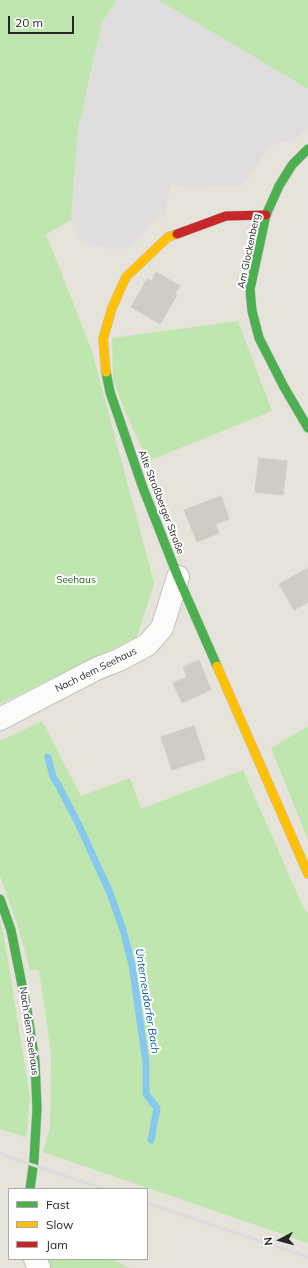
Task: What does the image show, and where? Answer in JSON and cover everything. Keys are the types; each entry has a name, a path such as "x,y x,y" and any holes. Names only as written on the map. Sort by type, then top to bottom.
{"street":[{"name":"Am Glockenberg","path":"308,150 292,165 279,186 266,215 250,289 252,311 259,338 308,428"},
{"name":"Alte Straßberger Straße","path":"266,215 226,216 168,237 126,277 112,308 103,339 105,366 110,392 143,488 178,577 308,874"},
{"name":"Nach dem Seehaus","path":"0,719 147,645 162,628 178,577"},
{"name":"Nach dem Seehaus","path":"0,899 11,930 28,1010 36,1061 37,1109 34,1160 30,1188"}],"shaded area":[{"path":"117,0 158,0 308,89 308,128 295,139 269,147 243,185 192,188 170,185 165,215 151,222 138,241 124,248 113,249 92,245 81,240 71,220 78,129 102,22"}],"green space":[{"name":"Seehaus","path":"0,0 117,0 102,22 78,129 71,220 46,234 92,351 154,583 137,637 0,704"},
{"path":"158,0 308,0 308,89"},
{"path":"238,321 272,411 148,461 124,409 113,379 112,338"},
{"path":"42,721 81,796 130,778 141,809 243,770 303,907 308,913 308,1243 43,1152 50,1128 51,1054 39,970 30,970 18,926 0,876 0,741"},
{"path":"308,726 308,840 271,748"},
{"path":"0,919 30,1098 26,1137 0,1129"},
{"path":"41,1260 115,1260 129,1268 44,1268"}],"building":[{"path":"156,272 180,286 175,294 177,295 160,324 131,307 147,279 152,281"},
{"path":"259,458 287,461 283,495 255,492"},
{"path":"221,496 229,519 216,524 219,533 197,542 184,510"},
{"path":"308,568 308,602 294,610 279,584"},
{"path":"199,660 211,690 182,703 173,683 187,677 183,667"},
{"path":"194,726 205,759 172,770 161,737"}],"waterway":[{"name":"Unterneudorfer Bach","path":"48,757 53,777 78,823 110,893 123,930 132,965 146,1063 146,1094 157,1108 151,1140"}],"railway":[{"path":"0,1154 101,1188"},
{"path":"148,1203 308,1257"}],"traffic: fast":[{"path":"308,149 292,165 279,186 266,215 250,289 252,311 259,338 284,387 308,428"},
{"path":"106,372 110,392 143,488 178,577 217,666"},
{"path":"0,899 11,930 27,1010 35,1061 37,1109 34,1160 30,1188"}],"traffic: slow":[{"path":"106,372 103,339 112,308 126,277 168,237 177,234"},
{"path":"217,666 308,874"}],"traffic: jam":[{"path":"177,234 226,216 266,215"}]}
